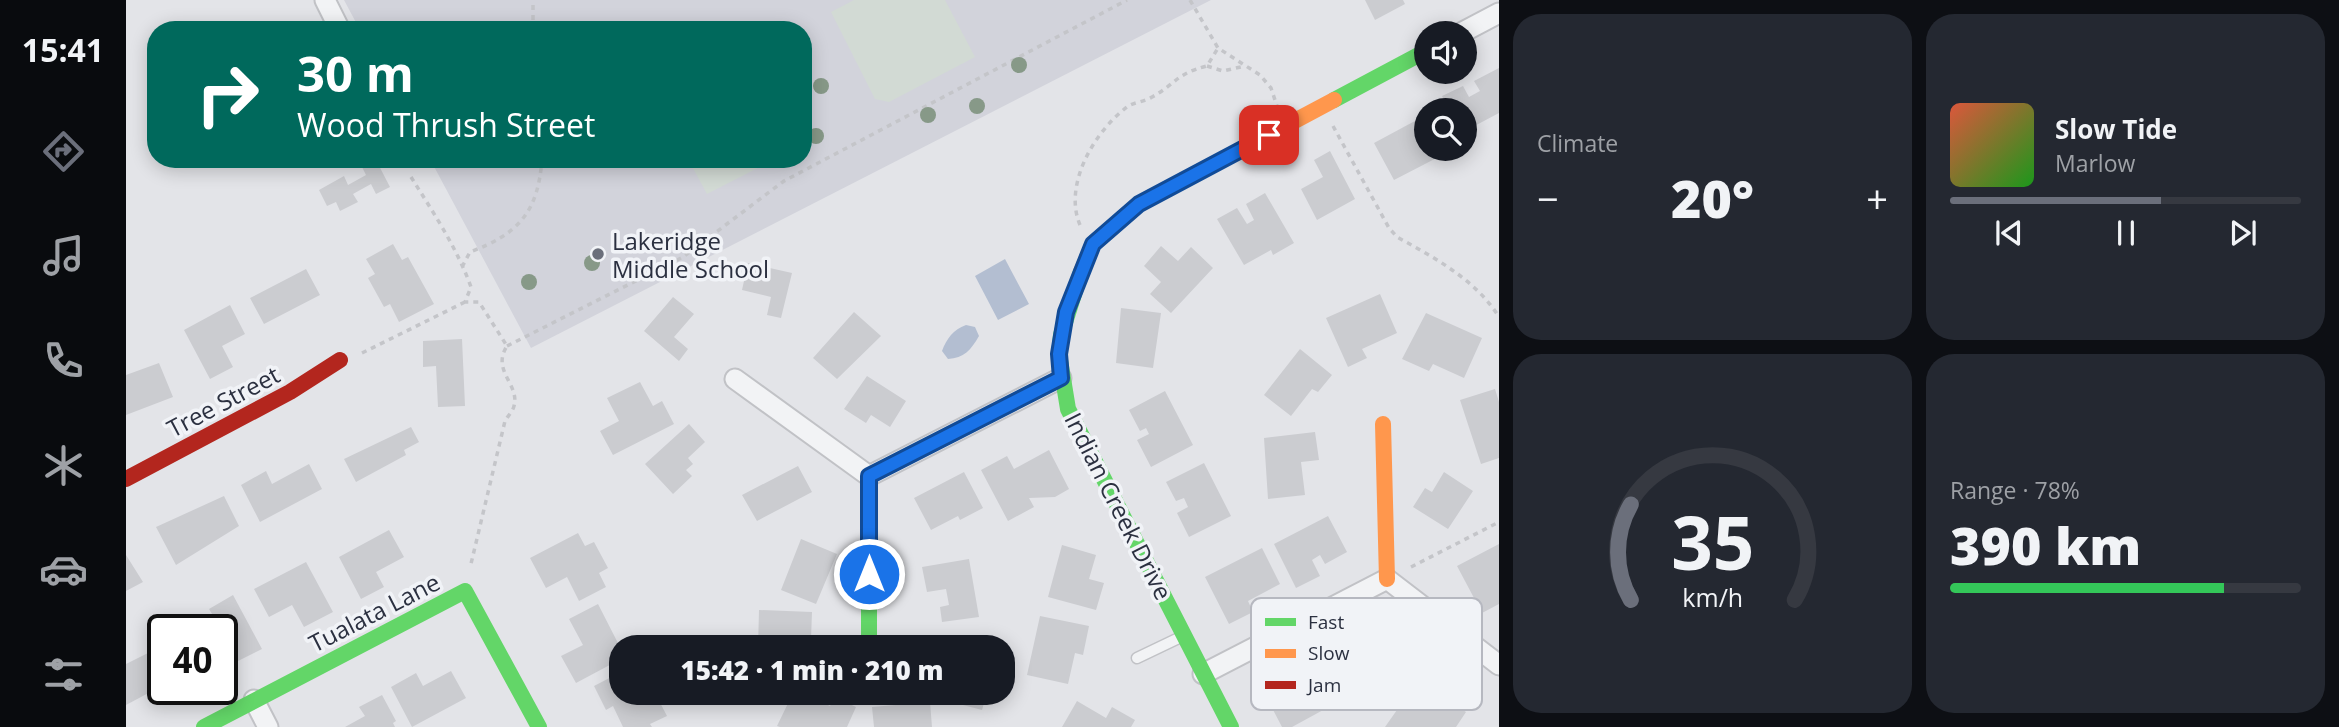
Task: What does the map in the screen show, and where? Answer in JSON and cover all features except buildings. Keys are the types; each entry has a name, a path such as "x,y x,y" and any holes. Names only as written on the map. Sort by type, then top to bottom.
{"street":[{"path":"325,0 336,21"},
{"path":"1477,25 1499,13"},
{"name":"Indian Creek Drive","path":"1231,727 1068,409 1059,354 1066,312 1093,244 1139,204 1414,57"},
{"name":"Tree Street","path":"126,479 290,392 340,360"},
{"path":"869,476 1061,378"},
{"path":"734,379 869,476"},
{"path":"1383,424 1387,579"},
{"path":"869,476 869,635"},
{"path":"1387,579 1412,598"},
{"path":"1350,598 1387,579"},
{"name":"Tualata Lane","path":"204,727 465,591 539,727"},
{"path":"1203,674 1251,649"},
{"path":"1482,652 1499,665"},
{"path":"254,700 268,727"}],"lane":[{"path":"1137,658 1184,636"}],"path":[{"path":"533,0 533,21"},
{"path":"812,166 1127,0"},
{"path":"1190,0 1218,48 1260,75 1271,88 1279,111 1290,124"},
{"path":"1207,66 1218,48"},
{"path":"1093,244 1074,210 1076,186 1090,150 1104,130 1128,106 1151,98 1175,77 1207,66 1223,71 1245,66"},
{"path":"1332,123 1389,228 1397,237 1461,276 1485,298 1499,317"},
{"path":"462,267 470,252 493,243 520,225 536,192 540,168"},
{"path":"465,591 505,421 514,406 514,394 502,364 501,355 507,346 683,257 784,181 809,168"},
{"path":"411,177 471,287 464,302"},
{"path":"340,360 369,351 464,302 479,302 507,346"},
{"path":"1387,579 1499,522"}],"shaded area":[{"name":"Lakeridge Middle School","path":"344,0 1211,0 531,348 435,168 812,168 812,21 355,21"},
{"path":"854,0 945,0 975,57 889,102 875,99 831,12"},
{"path":"693,168 758,168 707,194"}],"water":[{"path":"1005,259 1029,304 998,320 975,276"},
{"path":"966,325 975,327 979,336 966,352 948,359 942,351 946,342 954,332"}],"traffic: fast":[{"path":"1334,100 1414,57"},
{"path":"1081,272 1061,335 1059,354 1068,409 1231,727"},
{"path":"869,476 869,635"},
{"path":"204,727 465,591 539,727"}],"traffic: slow":[{"path":"1081,272 1093,244 1139,204 1334,100"},
{"path":"1383,424 1387,579"}],"traffic: jam":[{"path":"126,479 290,392 340,360"}],"place":[{"name":"Lakeridge Middle School","path":"598,254"}],"route":[{"path":"869,574 869,476 1061,378 1059,354 1066,312 1093,244 1139,204 1269,135"}]}
